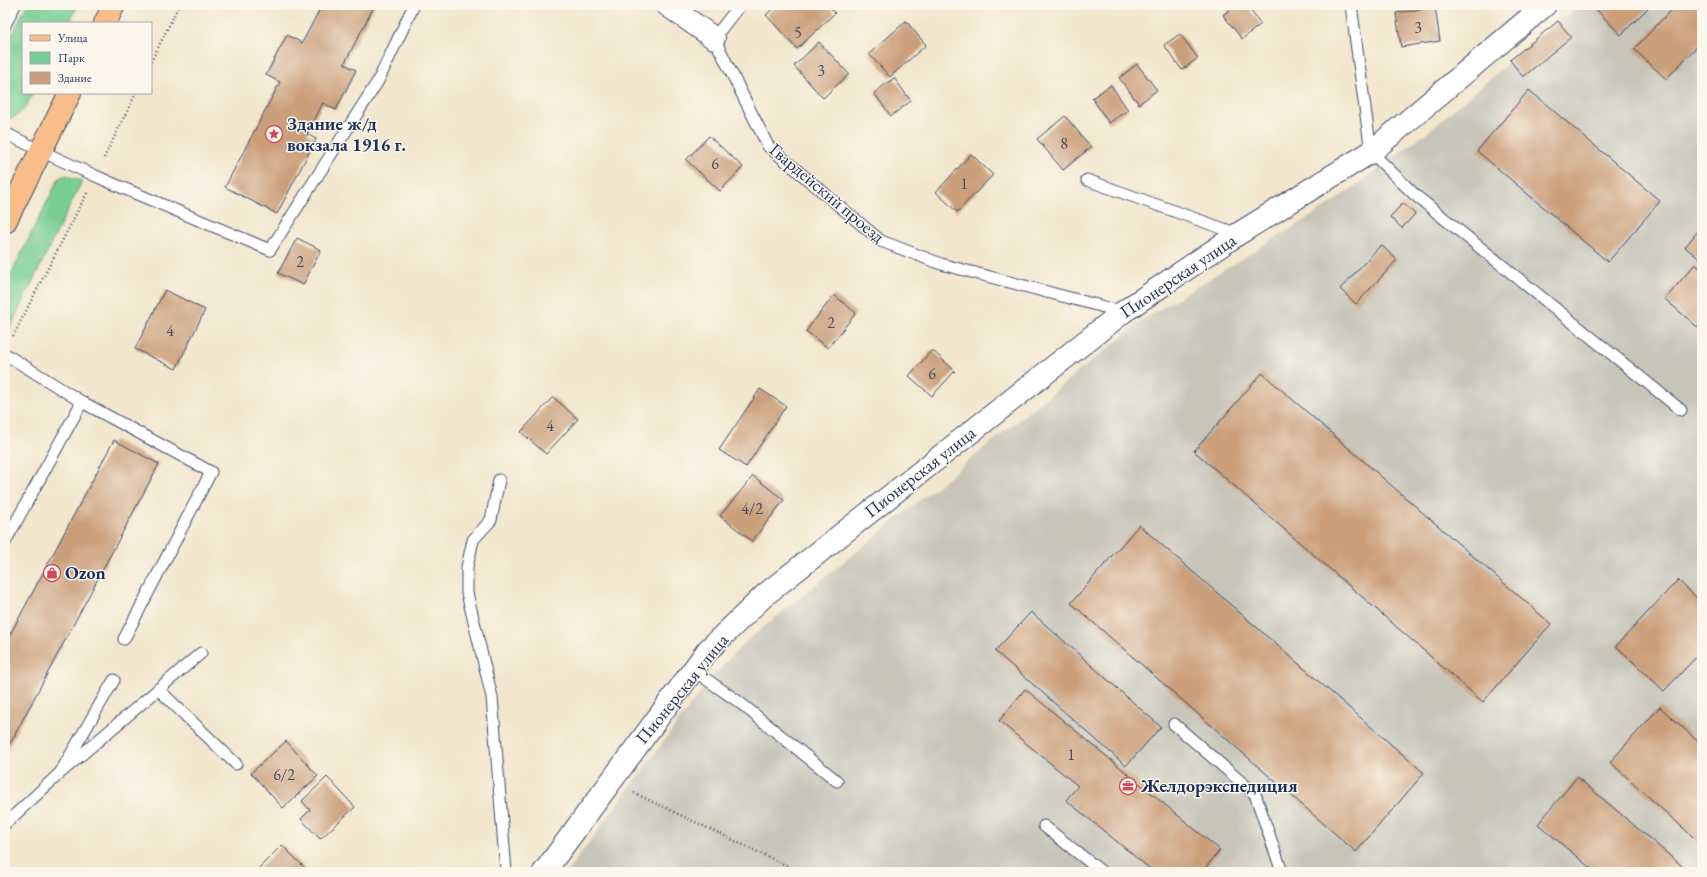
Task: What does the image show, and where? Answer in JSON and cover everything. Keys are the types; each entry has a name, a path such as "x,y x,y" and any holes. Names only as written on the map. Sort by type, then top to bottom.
{"main road":[{"path":"106,22 114,5"},
{"path":"5,222 69,94"}],"street":[{"name":"Гвардейский проезд","path":"668,5 714,38"},
{"name":"Пионерская улица","path":"544,872 708,650 766,594 1123,312 1238,234 1371,152 1545,5"}],"lane":[{"path":"5,25 15,5"},
{"path":"5,133 95,176 270,250 378,82 414,5"},
{"path":"714,38 740,5"},
{"path":"1351,5 1371,152 1415,195 1681,410"},
{"name":"Гвардейский проезд","path":"714,38 768,146 881,241 941,264 1123,312"},
{"path":"1086,180 1238,234"},
{"path":"5,354 82,402 211,472 124,639"},
{"path":"5,542 82,402"},
{"path":"499,480 491,520 472,540 467,567 467,593 492,697 506,872"},
{"path":"5,824 60,772 201,652"},
{"path":"693,670 739,702 837,781"},
{"path":"60,772 114,680"},
{"path":"158,689 236,764"},
{"path":"1174,724 1255,794 1282,872"},
{"path":"1044,826 1102,872"}],"path":[{"path":"152,60 179,5"},
{"path":"12,336 136,94"},
{"path":"610,781 800,872"}],"shaded area":[{"path":"1583,5 1702,5 1702,872 567,872 711,678 744,643 1141,321 1329,205 1425,134 1558,21"}],"green space":[{"path":"27,5 78,5 70,22 22,22 22,94 32,94 26,106 19,114 15,117 5,119 5,49"},
{"path":"66,175 82,181 5,338 5,286 59,178"}],"building":[{"path":"322,5 375,5 344,64 356,70 336,110 323,103 307,134 316,139 277,214 225,187 280,82 266,75 287,35 302,43"},
{"path":"777,5 828,5 835,13 797,49 766,15"},
{"path":"1236,5 1246,5 1261,24 1242,39 1223,15"},
{"path":"1592,5 1651,5 1621,35"},
{"path":"1676,5 1702,5 1702,41 1666,79 1634,49"},
{"path":"1435,7 1440,41 1401,47 1396,13"},
{"path":"906,21 926,45 890,77 869,54"},
{"path":"1558,21 1571,37 1523,77 1510,60"},
{"path":"1180,34 1198,58 1182,70 1164,45"},
{"path":"819,42 849,74 823,98 794,66"},
{"path":"1137,64 1157,90 1139,104 1119,78"},
{"path":"894,78 911,101 891,116 874,93"},
{"path":"1111,85 1128,110 1109,123 1092,98"},
{"path":"1529,90 1660,201 1608,262 1477,151"},
{"path":"1065,116 1091,147 1063,170 1037,139"},
{"path":"709,136 743,167 720,191 686,160"},
{"path":"971,154 993,175 957,212 936,192"},
{"path":"1403,203 1415,214 1402,228 1390,217"},
{"path":"1702,226 1702,261 1685,247"},
{"path":"297,238 321,250 303,285 278,273"},
{"path":"1381,245 1397,260 1356,304 1340,289"},
{"path":"1695,264 1702,270 1702,331 1665,299"},
{"path":"165,290 205,310 176,369 135,349"},
{"path":"834,295 856,313 828,348 806,331"},
{"path":"932,350 955,371 932,396 909,376"},
{"path":"1262,373 1551,624 1483,702 1194,451"},
{"path":"760,389 786,406 746,467 719,450"},
{"path":"553,397 578,419 546,454 521,432"},
{"path":"114,440 159,464 5,753 5,644"},
{"path":"753,476 784,500 752,541 720,516"},
{"path":"1139,525 1424,773 1356,852 1071,603"},
{"path":"1678,580 1702,603 1702,651 1664,691 1616,646"},
{"path":"1031,612 1161,727 1126,766 995,651"},
{"path":"1025,689 1220,850 1202,872 1154,872 1066,800 1078,786 999,721"},
{"path":"1660,707 1702,745 1702,845 1610,762"},
{"path":"286,741 318,776 283,808 251,773"},
{"path":"327,777 355,807 320,839 301,819 310,810 302,801"},
{"path":"1577,777 1689,872 1595,872 1538,824"},
{"path":"282,845 309,872 261,872 258,869"}],"place":[{"name":"Здание ж/д вокзала 1916 г.","path":"274,134"},
{"name":"Ozon","path":"52,573"},
{"name":"Желдорэкспедиция","path":"1128,786"}]}
